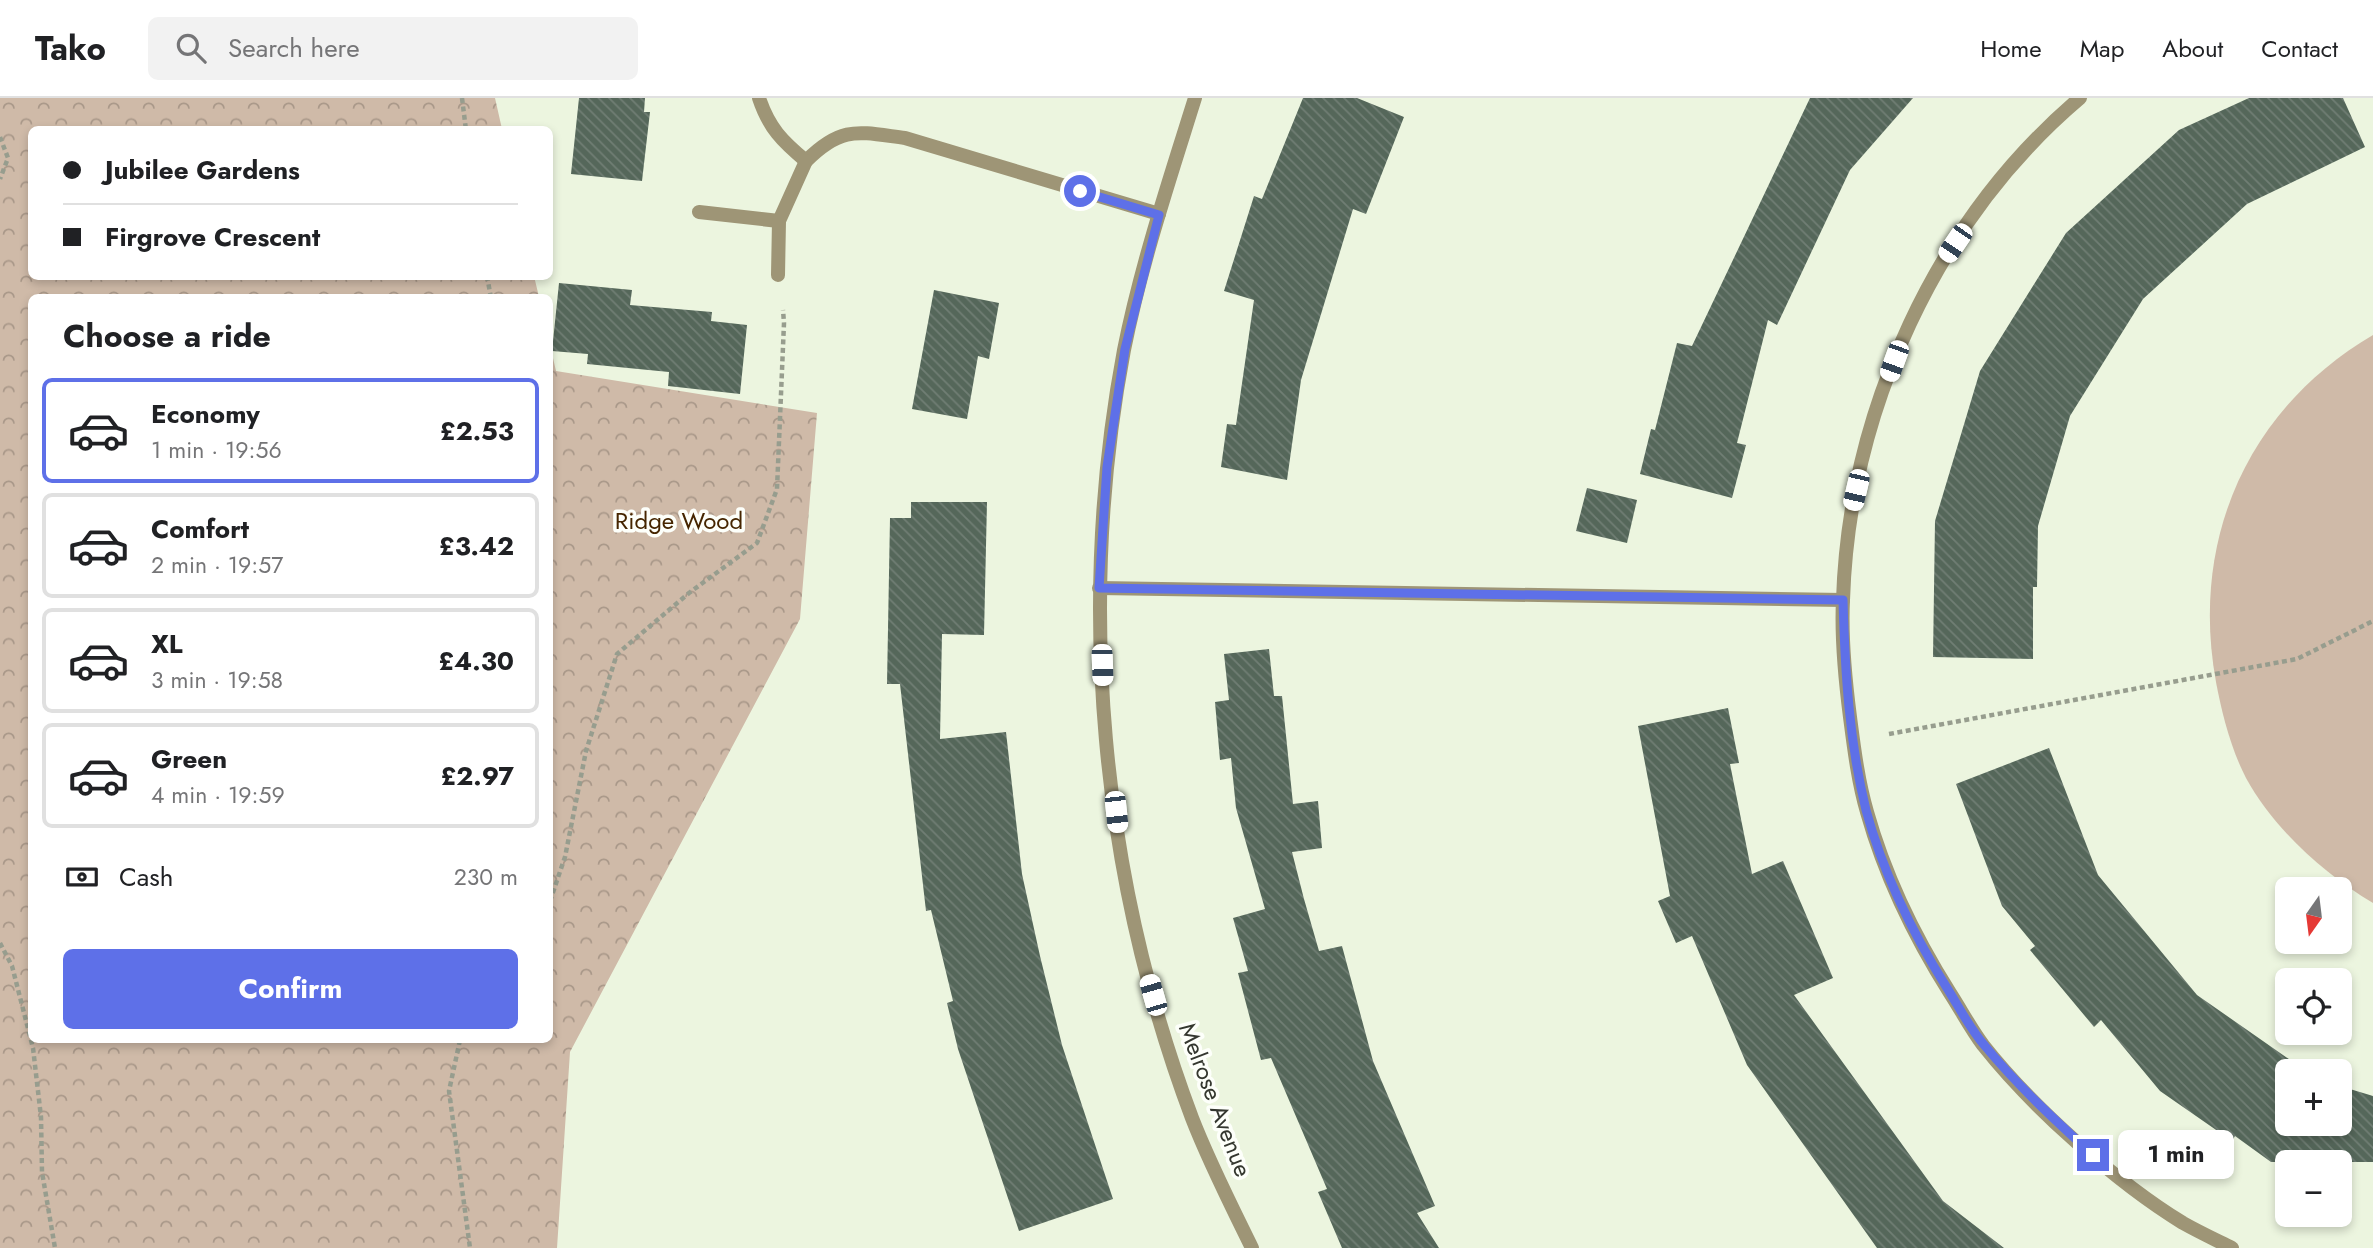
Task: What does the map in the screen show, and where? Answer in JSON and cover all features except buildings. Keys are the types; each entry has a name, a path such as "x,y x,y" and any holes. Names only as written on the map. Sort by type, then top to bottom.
{"street":[{"path":"759,98 767,121 789,147 806,161"},
{"name":"Melrose Avenue","path":"1195,98 1159,215 1125,349 1107,467 1099,588 1106,730 1118,836 1140,950 1193,1120 1252,1248"},
{"path":"2080,98 2053,121 1993,187 1942,262 1901,340 1871,425 1854,499 1843,600 1845,675 1853,741 1867,812 1898,899 1930,961 1983,1044 2037,1104 2112,1172 2183,1222 2232,1248"},
{"path":"778,275 779,221 806,161 824,143 843,134 872,133 905,138 1159,215"},
{"path":"699,212 779,221"},
{"path":"1099,588 1843,600"}],"path":[{"path":"461,98 465,126"},
{"path":"0,137 8,158 0,179"},
{"path":"553,892 565,857 586,751 617,654 689,593 757,543 777,489 784,323 778,275"},
{"path":"1853,741 2297,659 2373,621"},
{"path":"0,943 12,966 28,1028"},
{"path":"32,1043 41,1117 42,1172 55,1248"},
{"path":"459,1043 449,1091 470,1248"}],"green space":[{"name":"Ridge Wood","path":"0,98 495,98 501,126 28,126 28,280 535,280 538,294 28,294 28,1043 553,1043 553,358 556,371 817,413 800,619 570,1052 557,1248 0,1248"},
{"path":"2373,335 2373,903 2352,889 2352,877 2335,877 2302,849 2257,797 2231,743 2216,682 2210,629 2212,578 2221,529 2238,483 2261,440 2292,400 2329,365"}],"route":[{"path":"1080,191 1159,215 1125,349 1107,467 1099,588 1843,600 1845,675 1853,741 1867,812 1898,899 1930,961 1983,1044 2037,1104 2093,1155"}]}
